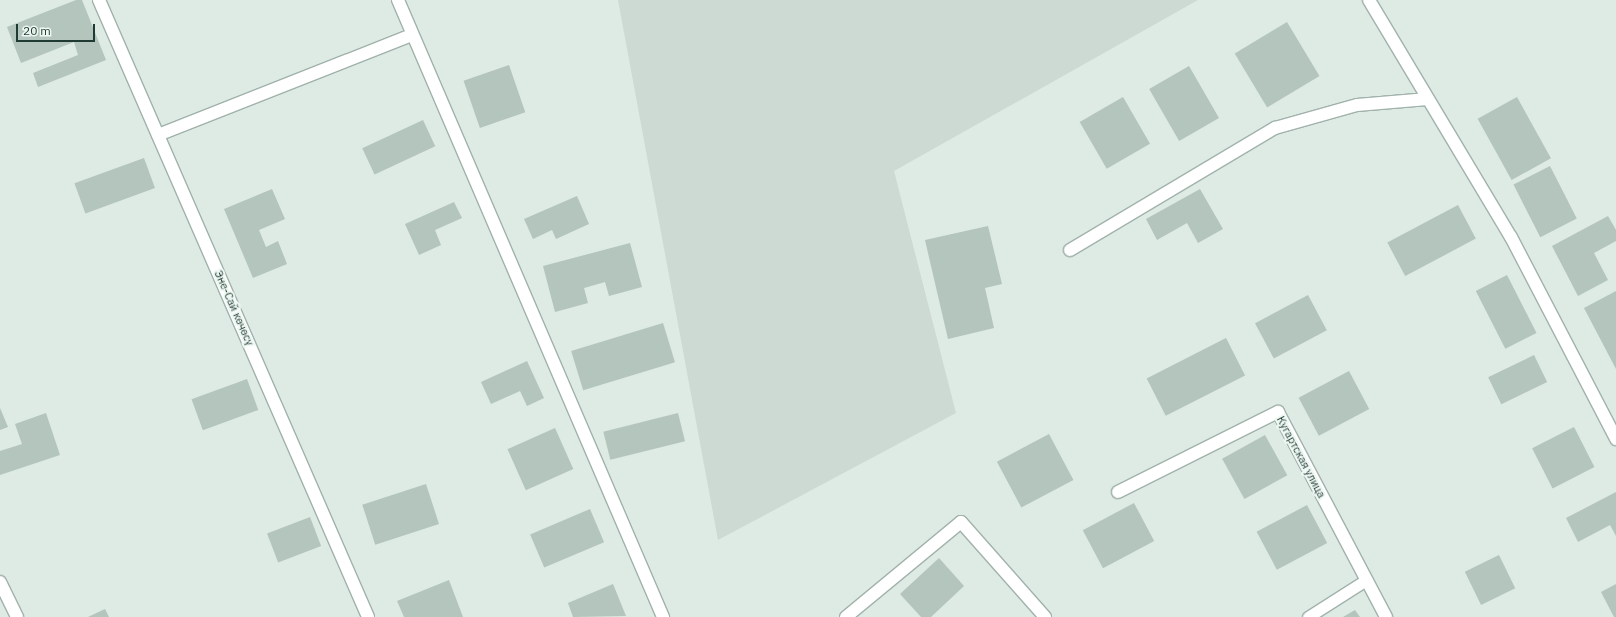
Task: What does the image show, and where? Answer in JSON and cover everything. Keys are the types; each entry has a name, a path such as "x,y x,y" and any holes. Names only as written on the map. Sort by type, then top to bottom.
{"street":[{"name":"Эне-Сай көчөсү","path":"99,0 368,617"},
{"path":"398,0 663,617"},
{"path":"1369,0 1511,237 1616,438"},
{"path":"158,135 412,35"},
{"path":"1070,250 1275,128 1357,105 1428,99"},
{"name":"Кугартская улица","path":"1118,492 1278,412 1386,617"},
{"path":"846,617 961,522 1045,617"},
{"path":"0,582 17,617"}],"lane":[{"path":"1308,617 1366,580"}],"shaded area":[{"path":"618,0 1198,0 894,171 956,413 718,540"}],"building":[{"path":"76,0 82,0 106,60 38,87 33,73 78,55 74,42 21,63 7,27"},
{"path":"1287,22 1319,76 1267,107 1235,53"},
{"path":"509,65 525,112 480,128 464,81"},
{"path":"1189,66 1219,118 1179,141 1149,89"},
{"path":"1123,97 1150,144 1107,169 1080,122"},
{"path":"1517,97 1551,158 1512,180 1478,119"},
{"path":"423,120 435,146 375,175 362,148"},
{"path":"144,158 155,188 85,213 74,183"},
{"path":"1550,166 1577,219 1540,237 1513,185"},
{"path":"272,189 285,219 259,230 266,247 278,241 287,264 253,278 224,209"},
{"path":"1200,189 1223,229 1198,243 1187,223 1157,240 1146,219"},
{"path":"577,196 589,224 556,239 552,230 533,239 524,219"},
{"path":"454,202 462,218 435,230 441,245 419,255 405,224"},
{"path":"1458,205 1476,239 1405,276 1387,243"},
{"path":"1608,216 1616,230 1616,241 1594,253 1608,280 1578,296 1552,246"},
{"path":"988,226 1002,284 985,288 994,328 948,339 925,240"},
{"path":"630,243 642,287 609,296 605,282 584,288 588,303 555,312 543,266"},
{"path":"1507,275 1537,333 1505,349 1476,291"},
{"path":"1616,291 1616,369 1584,308"},
{"path":"1308,295 1327,330 1274,358 1255,323"},
{"path":"663,323 675,362 583,390 571,351"},
{"path":"1226,338 1245,375 1166,416 1147,378"},
{"path":"1534,355 1547,382 1501,404 1488,377"},
{"path":"527,361 544,398 527,406 520,391 491,404 481,382"},
{"path":"1349,371 1369,409 1319,436 1299,398"},
{"path":"247,379 258,410 203,430 192,399"},
{"path":"0,408 8,427 0,430"},
{"path":"46,413 60,455 0,475 0,451 22,444 15,424"},
{"path":"678,413 685,441 610,460 603,432"},
{"path":"1574,427 1594,467 1553,488 1532,448"},
{"path":"555,428 573,469 526,490 507,449"},
{"path":"1049,434 1073,480 1021,508 997,462"},
{"path":"1265,435 1287,475 1244,499 1222,459"},
{"path":"426,484 439,524 375,545 362,505"},
{"path":"1616,492 1616,536 1610,525 1578,542 1566,518"},
{"path":"1134,503 1154,541 1103,568 1083,530"},
{"path":"1307,505 1327,543 1277,570 1257,532"},
{"path":"590,509 604,542 544,568 530,534"},
{"path":"310,517 321,546 278,562 267,533"},
{"path":"1499,555 1515,588 1481,605 1465,572"},
{"path":"939,558 964,586 931,617 921,617 900,594"},
{"path":"449,580 463,617 404,617 397,601"},
{"path":"613,584 626,616 573,617 568,603"},
{"path":"1616,584 1616,617 1614,617 1601,592"},
{"path":"105,609 109,617 88,617"},
{"path":"1355,610 1360,617 1343,617"}]}
